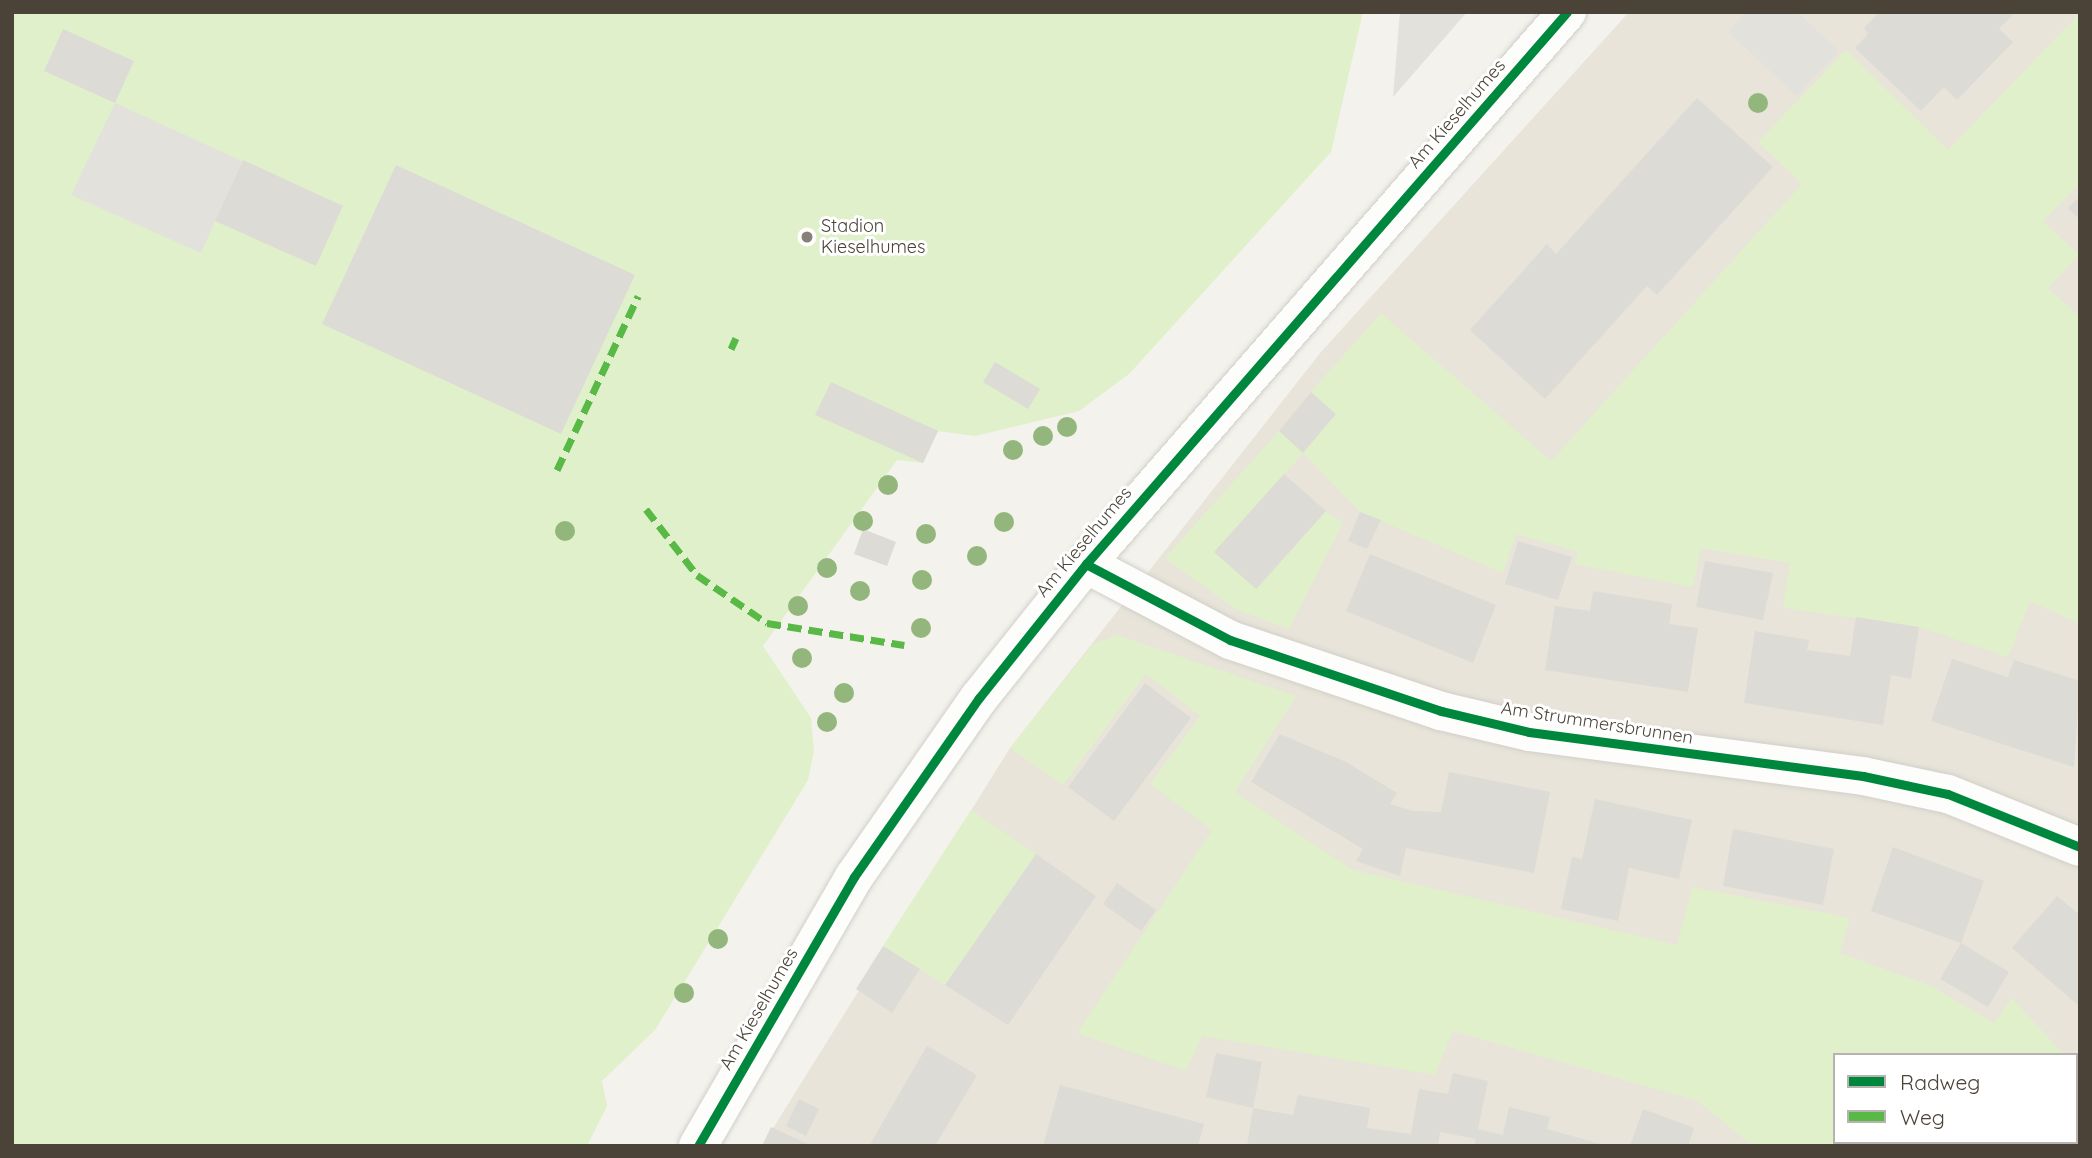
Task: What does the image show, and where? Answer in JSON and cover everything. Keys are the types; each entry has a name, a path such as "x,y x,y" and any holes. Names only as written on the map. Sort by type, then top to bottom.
{"street":[{"name":"Am Kieselhumes","path":"698,1146 854,877 953,732 1086,564 1567,12"},
{"name":"Am Strummersbrunnen","path":"1086,564 1230,640 1441,710 1530,732 1863,776 1948,794 2080,847"}],"shaded area":[{"path":"1400,12 1467,12 1393,97"},
{"path":"1629,12 2080,12 2080,1146 762,1146 1010,748 1321,352"},
{"path":"1745,12 1797,12 1839,51 1797,96 1728,32"},
{"path":"115,103 242,161 201,253 71,195"}],"green space":[{"name":"Stadion Kieselhumes","path":"12,12 1363,12 1331,152 1129,374 1079,411 975,436 938,431 923,463 897,460 763,646 811,718 814,751 808,780 655,1030 602,1081 607,1106 587,1146 12,1146"},
{"path":"2080,13 2080,183 2043,221 2079,255 2048,288 2080,317 2080,624 2030,601 2008,657 1919,627 1783,608 1790,563 1701,548 1693,587 1575,564 1578,552 1516,534 1503,573 1360,512 1303,453 1215,552 1257,589 1326,511 1343,523 1289,629 1237,610 1165,558 1279,431 1303,452 1311,392 1381,313 1551,461 1802,184 1758,142 1846,50 1948,150"},
{"path":"1117,635 1296,696 1235,792 1353,870 1677,945 1692,887 1850,918 1840,953 1931,986 1994,1023 2012,998 2062,1053 1833,1053 1833,1144 1901,1144 1753,1146 1698,1101 1453,1031 1435,1075 1202,1036 1186,1071 1077,1033 1212,830 1150,784 1200,716 1146,674 1063,785 1010,748 1093,644"},
{"path":"971,810 1036,854 945,985 883,946"}],"water":[{"path":"1872,1144 1915,1144 1874,1146"}],"building":[{"path":"2015,12 1999,29 2013,42 1957,100 1944,87 1921,111 1855,48 1868,34 1864,28 1878,13"},
{"path":"63,29 134,61 115,103 44,71"},
{"path":"1697,98 1773,167 1657,295 1647,286 1545,399 1470,330 1547,244 1556,254"},
{"path":"243,160 343,206 316,266 215,221"},
{"path":"396,165 635,275 561,434 322,324"},
{"path":"2080,196 2080,220 2068,208"},
{"path":"995,362 1040,389 1028,409 983,382"},
{"path":"831,382 938,431 923,463 815,415"},
{"path":"1311,392 1336,414 1303,453 1279,431"},
{"path":"1284,474 1326,511 1256,589 1214,552"},
{"path":"1360,512 1381,520 1367,549 1348,541"},
{"path":"863,529 896,542 887,566 854,554"},
{"path":"1518,541 1572,557 1558,600 1505,584"},
{"path":"1370,554 1496,605 1473,663 1346,611"},
{"path":"1705,561 1773,573 1763,620 1696,607"},
{"path":"1593,591 1672,604 1669,624 1698,628 1688,692 1545,670 1555,606 1590,611"},
{"path":"1856,617 1919,627 1911,679 1891,675 1883,725 1744,703 1755,631 1809,640 1807,650 1850,656"},
{"path":"1952,659 2008,677 2014,660 2080,681 2074,767 1931,721"},
{"path":"1145,683 1191,718 1114,821 1068,787"},
{"path":"1280,734 1346,762 1397,793 1390,804 1413,811 1441,812 1449,772 1550,792 1534,873 1406,848 1400,876 1356,861 1363,849 1251,782"},
{"path":"1595,799 1692,820 1679,879 1629,868 1618,921 1561,909 1572,857 1582,859"},
{"path":"1733,829 1834,849 1823,905 1723,886"},
{"path":"1893,847 1984,881 1961,943 1871,911"},
{"path":"1036,854 1096,896 1008,1025 945,985"},
{"path":"1117,883 1156,910 1141,931 1103,904"},
{"path":"2057,896 2080,915 2080,1007 2012,948"},
{"path":"1961,943 2009,972 1988,1007 1940,979"},
{"path":"883,946 920,969 892,1013 856,989"},
{"path":"927,1046 977,1075 935,1146 869,1146"},
{"path":"1216,1053 1262,1062 1253,1108 1206,1097"},
{"path":"1453,1073 1488,1081 1478,1129 1503,1135 1509,1107 1550,1117 1547,1129 1608,1146 1474,1146 1476,1139 1440,1132 1438,1146 1247,1146 1253,1108 1293,1115 1298,1095 1370,1108 1367,1128 1411,1134 1419,1089 1448,1094"},
{"path":"1060,1085 1204,1124 1198,1146 1043,1146"},
{"path":"799,1099 819,1109 806,1136 786,1126"},
{"path":"1643,1109 1694,1128 1688,1146 1630,1146"},
{"path":"771,1127 812,1146 762,1146"}],"marked path":[{"path":"557,470 638,296"},
{"path":"731,349 736,338"},
{"path":"646,509 697,575 767,623 904,645"}],"cycle path":[{"path":"698,1146 854,877 979,698 1086,564 1567,12"},
{"path":"1086,564 1230,640 1441,711 1529,732 1863,776 1948,794 2080,847"}],"place":[{"name":"Stadion Kieselhumes","path":"807,237"}]}
